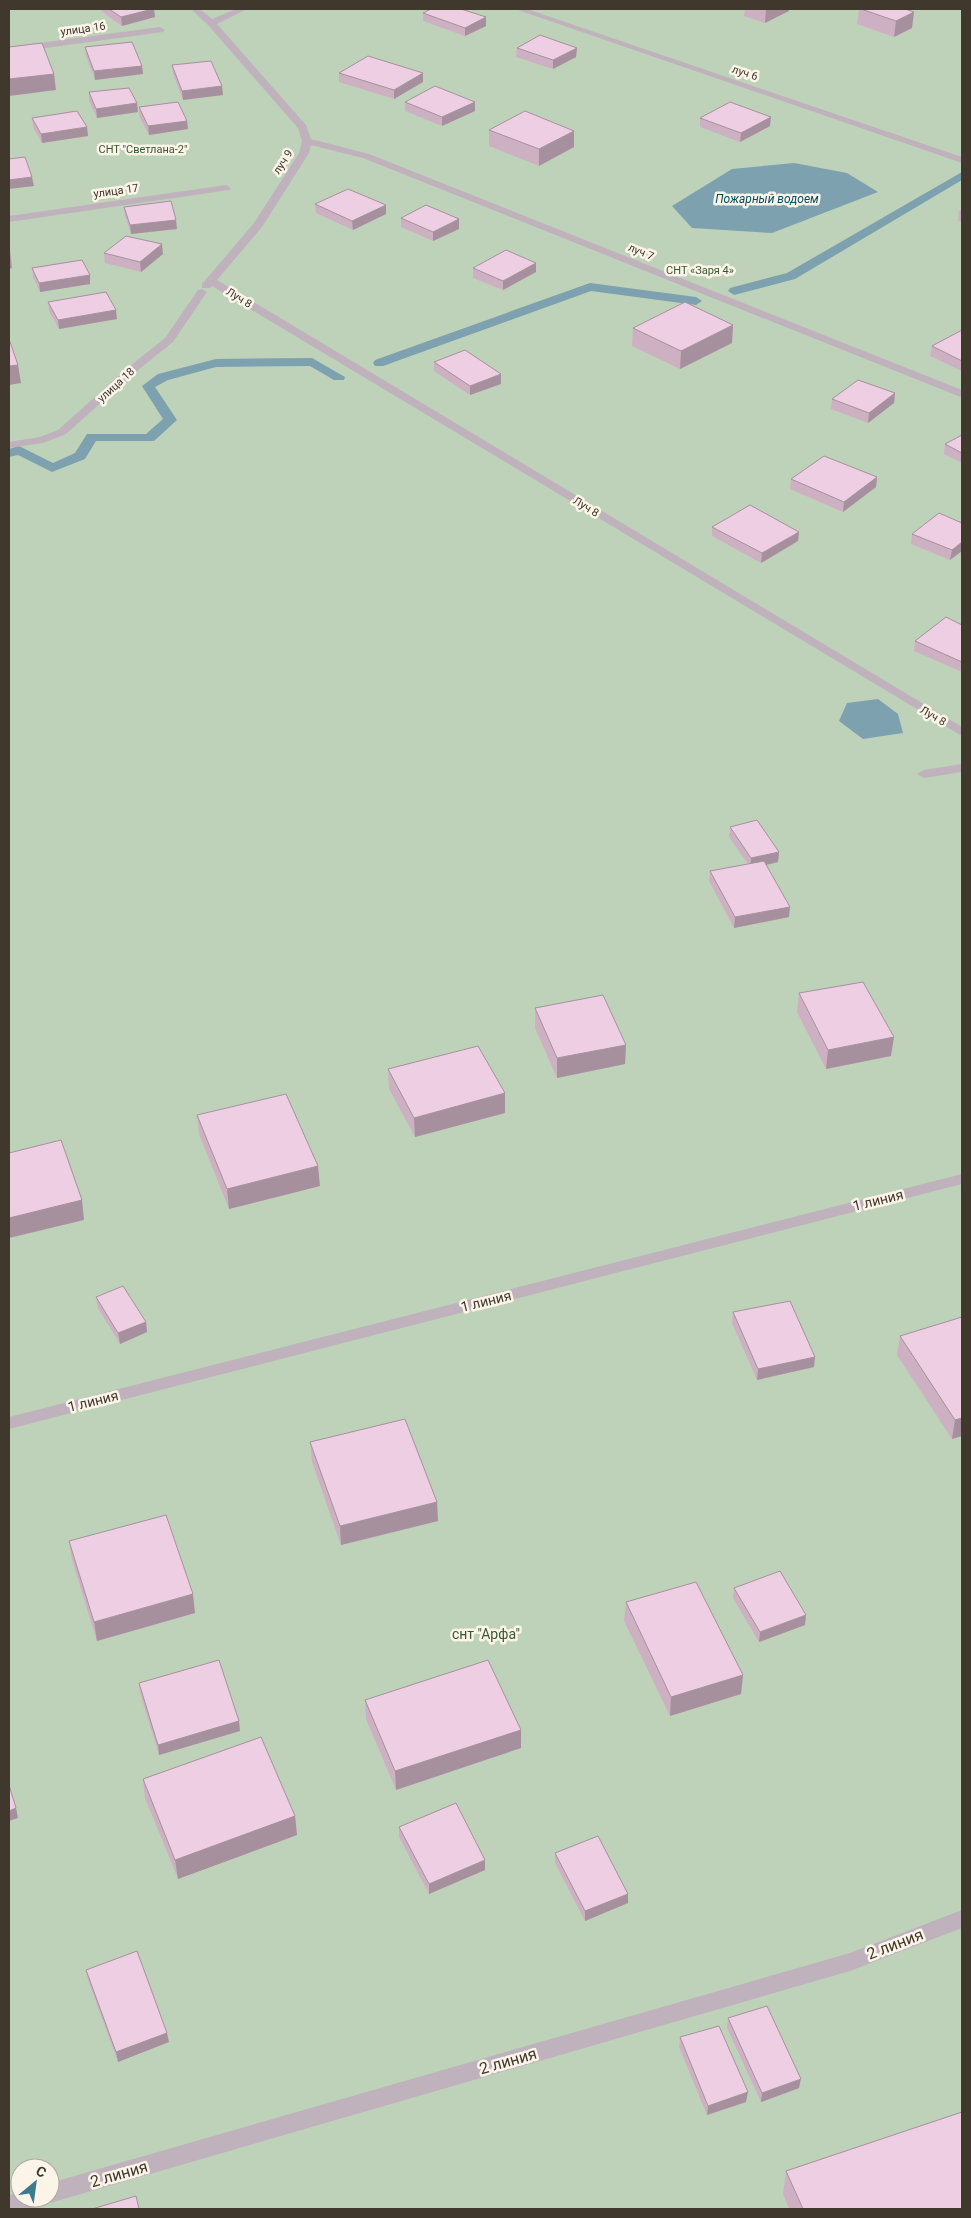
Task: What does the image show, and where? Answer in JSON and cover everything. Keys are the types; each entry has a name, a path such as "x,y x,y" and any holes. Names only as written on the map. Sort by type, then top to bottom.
{"street":[{"name":"луч 9","path":"195,9 211,23 303,127 307,141 304,153 258,225 206,287"},
{"path":"211,23 243,9"},
{"name":"луч 6","path":"519,9 962,160"},
{"name":"улица 16","path":"9,50 160,30"},
{"name":"луч 7","path":"307,141 366,156 962,394"},
{"name":"улица 17","path":"9,219 226,188"},
{"name":"улица 18","path":"9,445 43,440 62,432 129,372 169,340 206,287"},
{"name":"Луч 8","path":"206,287 962,732"},
{"path":"924,774 962,768"},
{"name":"1 линия","path":"9,1423 962,1179"},
{"name":"2 линия","path":"60,2191 850,1962 962,1919"}],"green space":[{"path":"9,9 962,9 962,2209 9,2209"}],"water":[{"name":"Пожарный водоем","path":"794,163 847,173 878,192 772,233 692,228 672,206 732,169"},
{"path":"878,699 898,714 903,733 863,739 839,721 847,703"}],"building":[{"path":"109,9 153,9 121,17"},
{"path":"431,9 461,9 486,17 465,28 423,13"},
{"path":"861,9 905,9 914,12 896,21"},
{"path":"540,35 577,48 553,60 517,48"},
{"path":"132,42 142,66 94,71 85,47"},
{"path":"42,43 54,74 9,79 9,47"},
{"path":"368,56 423,73 394,90 339,73"},
{"path":"211,61 222,86 182,91 172,65"},
{"path":"435,86 475,102 442,117 405,102"},
{"path":"129,88 137,103 96,109 89,92"},
{"path":"178,102 187,121 148,126 139,107"},
{"path":"730,102 771,117 741,133 700,118"},
{"path":"77,111 87,127 41,134 32,118"},
{"path":"525,111 574,131 539,149 489,130"},
{"path":"25,157 32,177 9,180 9,159"},
{"path":"348,189 386,205 352,221 315,204"},
{"path":"171,201 176,220 130,225 124,207"},
{"path":"426,205 459,219 433,232 401,218"},
{"path":"126,236 162,244 140,262 104,253"},
{"path":"506,250 536,263 503,281 473,268"},
{"path":"82,260 90,275 39,283 32,268"},
{"path":"106,292 116,310 58,320 48,302"},
{"path":"685,302 733,325 681,351 633,328"},
{"path":"962,330 962,361 932,346"},
{"path":"9,339 18,365 9,366"},
{"path":"465,350 501,374 470,386 434,362"},
{"path":"858,380 895,393 869,413 832,399"},
{"path":"962,435 962,453 945,444"},
{"path":"824,456 877,477 844,502 791,479"},
{"path":"750,505 799,532 762,553 712,527"},
{"path":"939,513 962,523 962,542 952,550 912,534"},
{"path":"946,617 962,625 962,662 915,641"},
{"path":"757,820 779,852 751,858 730,827"},
{"path":"764,861 790,907 735,917 710,871"},
{"path":"863,982 894,1037 828,1050 799,993"},
{"path":"603,995 626,1045 557,1058 535,1008"},
{"path":"478,1046 505,1093 414,1118 388,1069"},
{"path":"286,1094 318,1166 227,1189 197,1115"},
{"path":"61,1140 82,1200 9,1218 9,1153"},
{"path":"123,1286 146,1322 118,1333 96,1297"},
{"path":"790,1301 815,1357 758,1369 733,1312"},
{"path":"962,1317 962,1418 955,1420 900,1336"},
{"path":"405,1419 437,1502 340,1526 310,1442"},
{"path":"166,1515 193,1594 94,1622 69,1541"},
{"path":"780,1571 806,1615 760,1632 734,1588"},
{"path":"696,1582 743,1675 671,1697 626,1602"},
{"path":"219,1660 239,1721 158,1745 139,1683"},
{"path":"488,1660 521,1730 395,1771 365,1700"},
{"path":"261,1737 295,1816 175,1860 143,1779"},
{"path":"9,1785 16,1808 9,1811"},
{"path":"456,1803 485,1860 429,1884 399,1827"},
{"path":"598,1836 628,1894 585,1911 555,1853"},
{"path":"137,1951 167,2033 116,2052 86,1970"},
{"path":"767,2006 801,2079 762,2093 728,2018"},
{"path":"719,2026 748,2092 708,2106 680,2037"},
{"path":"962,2112 962,2209 803,2209 786,2171"},
{"path":"136,2196 139,2209 92,2209"}],"waterway":[{"path":"734,291 791,276 962,175"},
{"path":"379,363 590,287 696,301"},
{"path":"9,453 19,450 52,468 80,456 92,437 149,438 170,420 148,386 163,377 216,363 312,362 339,377"}],"park label":[{"name":"СНТ \"Светлана-2\"","path":"143,149"},
{"name":"СНТ «Заря 4»","path":"700,270"},
{"name":"снт \"Арфа\"","path":"486,1634"}]}
